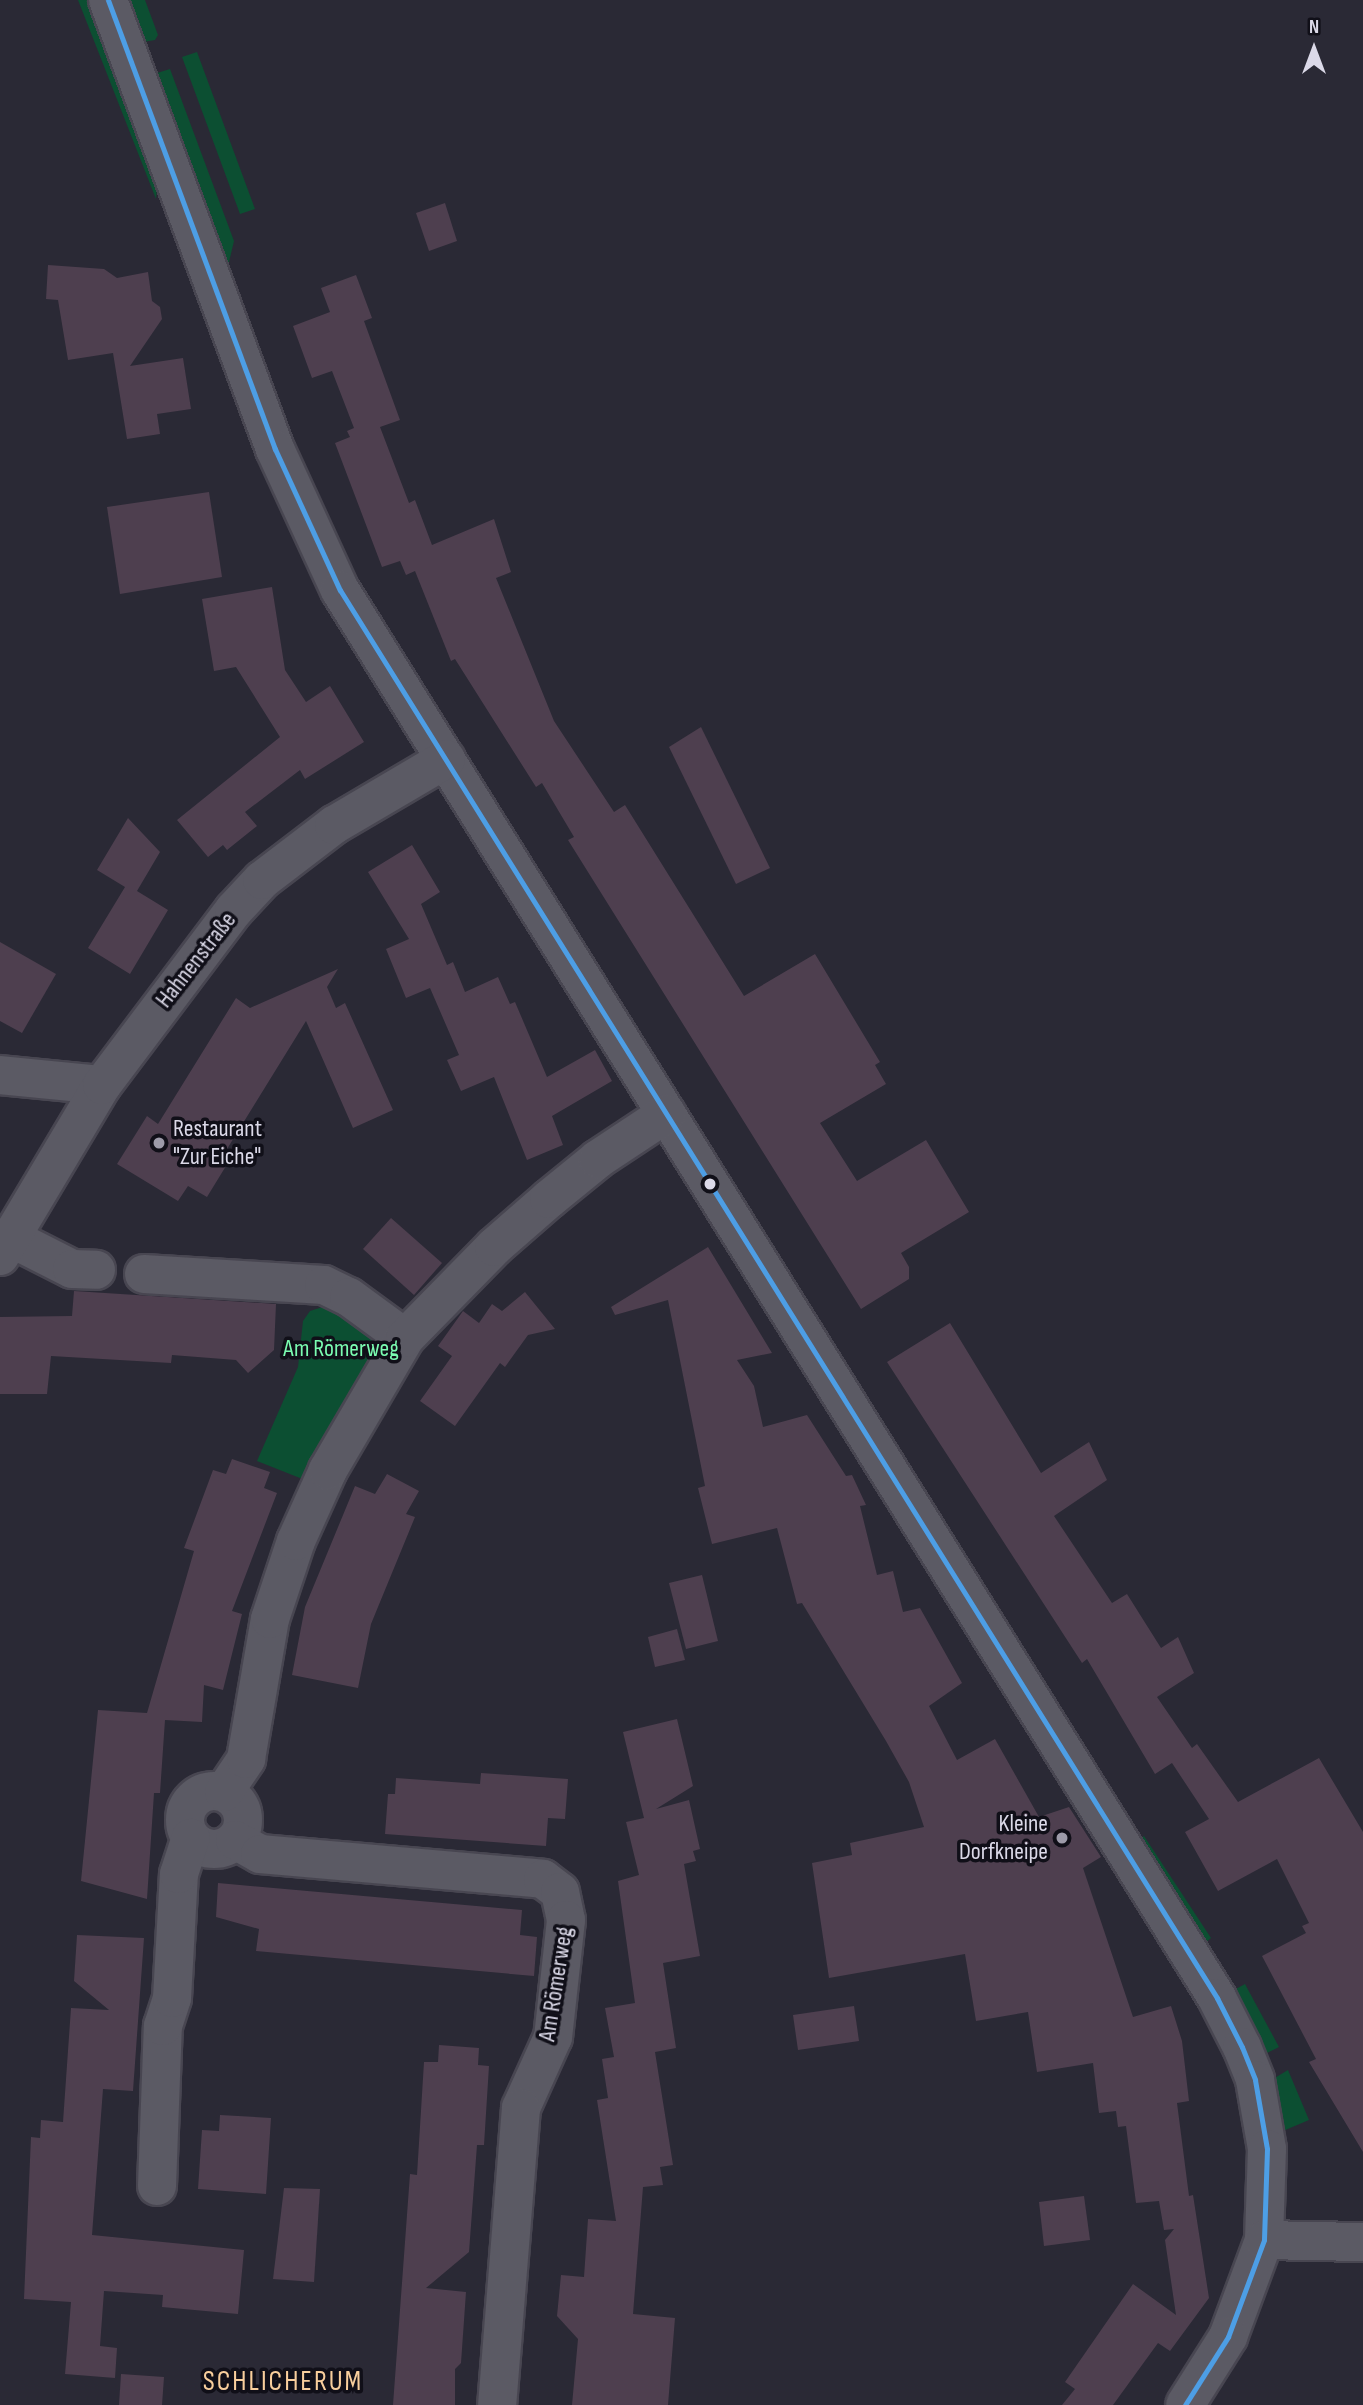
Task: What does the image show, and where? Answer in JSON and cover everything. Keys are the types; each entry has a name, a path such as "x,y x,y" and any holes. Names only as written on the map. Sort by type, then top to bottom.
{"street":[{"path":"108,0 157,138 297,499 340,590 1230,2021 1255,2080 1264,2116 1268,2182 1264,2240 1228,2337 1185,2405"},
{"name":"Hahnenstraße","path":"5,1247 102,1085 218,930 262,880 334,825 446,759"},
{"path":"0,1075 102,1085"},
{"path":"224,1792 246,1759 270,1619 296,1541 328,1470 405,1338 494,1247 549,1199 666,1115"},
{"path":"5,1247 72,1269 96,1270"},
{"path":"144,1273 324,1285 349,1297 405,1338"},
{"path":"157,2186 163,2026 172,1998 179,1874 191,1838 185,1818 191,1801 206,1791 224,1792 242,1810 242,1830 235,1840 213,1849 191,1838"},
{"name":"Am Römerweg","path":"235,1840 260,1854 543,1879 560,1892 566,1920 553,2037 521,2108 497,2405"},
{"path":"1264,2240 1363,2242"}],"green space":[{"path":"78,0 89,0 157,187 156,199"},
{"path":"128,0 145,0 158,35 155,40 143,42"},
{"path":"197,52 255,209 240,214 182,57"},
{"path":"170,69 234,241 229,262 221,265 156,79 157,73"},
{"name":"Am Römerweg","path":"332,1304 388,1336 305,1480 257,1461 298,1367 303,1321 310,1311"},
{"path":"1144,1836 1211,1938 1205,1943 1140,1839"},
{"path":"1245,1984 1279,2047 1265,2054 1234,1990"},
{"path":"1288,2070 1309,2120 1283,2131 1273,2079"}],"building":[{"path":"445,203 457,241 429,251 416,213"},
{"path":"48,265 104,269 117,278 148,272 152,301 160,307 162,319 130,366 183,358 191,409 157,414 160,434 127,439 113,353 68,360 58,300 46,299"},
{"path":"356,275 372,318 364,321 400,420 380,427 409,503 415,500 432,545 494,519 511,572 496,578 554,721 614,812 625,805 744,996 815,954 880,1062 875,1065 886,1084 820,1123 857,1181 926,1140 969,1212 901,1253 909,1267 909,1279 861,1309 568,840 574,837 542,783 536,787 455,659 451,661 415,571 406,575 400,561 382,567 335,443 350,437 347,431 354,428 332,371 312,378 293,326 330,312 321,288"},
{"path":"209,492 222,577 120,594 107,507"},
{"path":"272,587 285,670 306,702 330,686 364,742 305,779 300,770 245,812 257,826 227,850 223,845 208,857 177,820 280,737 236,667 214,671 202,599"},
{"path":"701,727 770,868 736,884 669,747"},
{"path":"128,818 160,852 137,891 168,910 130,974 88,948 125,887 97,870"},
{"path":"412,845 440,892 421,904 447,965 453,962 465,992 498,977 510,1004 515,1002 547,1077 595,1050 612,1081 552,1116 563,1145 527,1160 494,1077 461,1091 447,1060 459,1055 430,988 406,998 386,949 409,939 368,872"},
{"path":"0,942 56,974 22,1033 0,1021"},
{"path":"338,969 327,987 336,1008 345,1003 393,1110 353,1128 306,1021 219,1162 226,1166 207,1197 188,1186 178,1201 117,1164 147,1116 158,1124 236,998 250,1008"},
{"path":"391,1218 442,1263 414,1295 363,1249"},
{"path":"708,1247 772,1353 737,1360 754,1386 763,1427 807,1415 846,1476 852,1475 866,1505 860,1506 877,1575 893,1571 903,1612 920,1608 962,1683 929,1706 957,1760 995,1739 1039,1817 1069,1807 1101,1857 1083,1868 1133,2017 1171,2006 1182,2041 1189,2101 1177,2103 1189,2196 1193,2195 1209,2298 1170,2351 1158,2343 1113,2405 1062,2405 1075,2389 1065,2382 1133,2284 1176,2315 1165,2240 1174,2229 1164,2230 1159,2201 1136,2203 1126,2126 1118,2127 1116,2111 1099,2113 1093,2063 1037,2072 1028,2012 976,2021 965,1954 829,1978 812,1863 852,1855 850,1843 924,1827 909,1782 886,1741 802,1603 797,1604 777,1528 712,1544 698,1488 705,1486 668,1300 615,1315 611,1307"},
{"path":"74,1291 276,1304 274,1350 248,1373 236,1360 172,1355 171,1363 51,1356 47,1394 0,1394 0,1317 72,1316"},
{"path":"525,1292 555,1329 528,1335 505,1367 500,1363 455,1426 420,1401 452,1356 438,1346 463,1311 479,1323 492,1304 502,1311"},
{"path":"950,1323 1041,1473 1089,1442 1107,1480 1054,1516 1112,1603 1127,1594 1161,1648 1178,1637 1194,1673 1157,1697 1192,1748 1197,1744 1238,1802 1319,1758 1363,1832 1363,2152 1309,2062 1316,2059 1262,1956 1306,1933 1302,1926 1309,1923 1277,1859 1218,1891 1185,1832 1209,1819 1172,1763 1155,1774 1087,1659 1082,1663 887,1362"},
{"path":"232,1459 270,1472 264,1488 277,1493 232,1611 242,1614 223,1690 204,1685 202,1722 165,1720 160,1793 154,1793 147,1899 81,1881 98,1710 147,1713 194,1551 184,1548 213,1470 226,1474"},
{"path":"387,1474 419,1491 406,1514 415,1517 371,1624 358,1688 292,1675 305,1607 355,1486 375,1494"},
{"path":"702,1575 718,1641 686,1649 669,1583"},
{"path":"677,1629 685,1660 655,1667 648,1637"},
{"path":"677,1719 693,1786 656,1809 689,1800 700,1849 693,1851 696,1861 684,1864 700,1956 663,1963 676,2048 655,2052 673,2165 660,2167 663,2185 643,2187 633,2314 675,2318 668,2405 572,2405 578,2339 557,2316 561,2275 584,2277 588,2219 616,2221 597,2100 608,2098 602,2059 614,2057 605,2008 635,2003 618,1881 639,1875 626,1822 644,1818 623,1732"},
{"path":"481,1773 568,1779 565,1819 548,1818 546,1846 385,1834 388,1794 395,1794 396,1778 480,1784"},
{"path":"218,1883 522,1910 520,1935 537,1937 534,1976 256,1951 259,1929 216,1917"},
{"path":"77,1935 144,1938 133,2091 103,2089 92,2235 244,2250 238,2314 162,2307 163,2295 104,2291 100,2346 117,2348 115,2378 65,2374 71,2302 24,2299 31,2137 40,2138 41,2120 63,2122 71,2008 109,2010 74,1981"},
{"path":"854,2006 859,2041 798,2050 793,2015"},
{"path":"439,2045 479,2048 478,2065 489,2066 484,2145 477,2145 469,2252 426,2288 466,2292 461,2363 455,2369 455,2405 393,2405 410,2174 417,2175 424,2062 438,2062"},
{"path":"220,2115 271,2118 266,2194 198,2189 202,2130 219,2131"},
{"path":"284,2188 320,2189 314,2282 273,2279"},
{"path":"1084,2196 1090,2240 1044,2246 1039,2202"},
{"path":"121,2374 164,2377 162,2405 119,2405"}],"transit line":[{"path":"108,0 275,449 340,590 1217,1998 1242,2047 1255,2080 1267,2149 1264,2240 1228,2337 1185,2405"}],"place":[{"name":"Restaurant \"Zur Eiche\"","path":"159,1143"},
{"name":"Kleine Dorfkneipe","path":"1062,1838"}],"district":[{"name":"SCHLICHERUM","path":"283,2382"}]}
